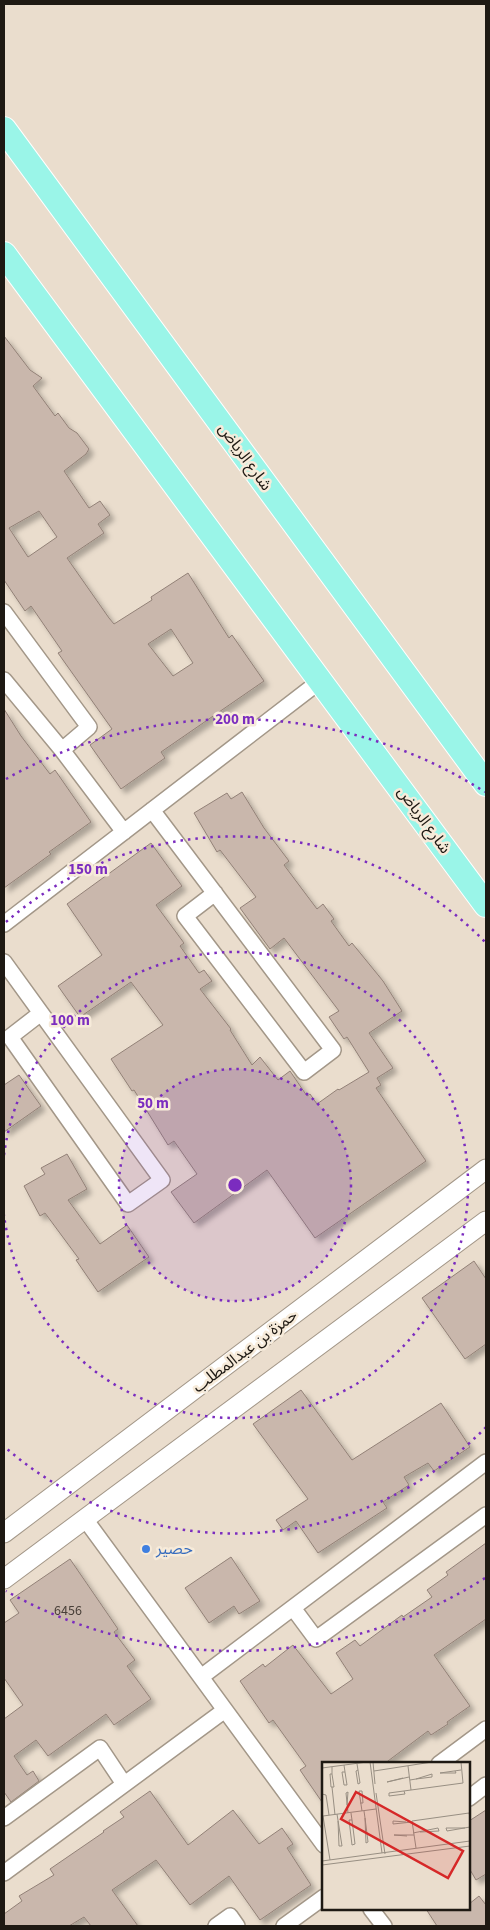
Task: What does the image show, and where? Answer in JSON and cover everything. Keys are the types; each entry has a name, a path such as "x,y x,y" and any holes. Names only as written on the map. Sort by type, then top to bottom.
{"main road":[{"name":"شارع الرياض","path":"4,129 486,784"},
{"name":"شارع الرياض","path":"4,254 486,905"}],"street":[{"path":"4,612 89,727 62,750"},
{"path":"4,680 62,750 124,832"},
{"path":"4,924 320,681"},
{"path":"152,810 215,893 333,1050 304,1072 185,916 215,893"},
{"path":"4,962 41,1013 162,1180 128,1204 10,1037 41,1013"},
{"name":"حمزة بن عبدالمطلب","path":"4,1533 486,1169"},
{"path":"4,1578 486,1221"},
{"path":"201,1677 486,1462"},
{"path":"293,1608 316,1639 486,1515"},
{"path":"86,1519 322,1842"},
{"path":"4,1873 225,1710"},
{"path":"442,1762 486,1729"},
{"path":"4,1818 100,1748 124,1784"},
{"path":"470,1797 486,1785"},
{"path":"284,1926 322,1898"},
{"path":"372,1910 384,1926"},
{"path":"216,1926 230,1916 237,1926"}],"building":[{"path":"4,336 30,370 42,378 33,386 55,416 58,413 89,449 86,454 64,471 89,508 100,501 110,515 98,524 104,533 67,558 109,618 114,624 152,600 151,597 188,573 229,638 232,635 264,681 161,752 165,758 121,789 90,745 112,729 58,653 62,651 31,606 25,611 4,580","holes":["39,511 57,537 28,557 9,528","171,629 193,663 173,676 148,644"]},
{"path":"4,709 21,736 50,774 55,770 91,822 4,888"},
{"path":"242,792 264,828 289,861 284,865 317,909 323,904 334,919 331,921 349,946 352,943 383,981 402,1011 369,1033 393,1068 377,1078 381,1085 376,1088 426,1161 315,1238 267,1170 194,1223 171,1192 197,1174 174,1141 168,1145 134,1090 132,1091 111,1059 163,1025 131,982 80,1017 58,986 102,955 67,904 151,843 182,886 156,905 184,943 180,946 199,973 204,970 212,981 200,989 231,1029 252,1065 260,1057 278,1080 290,1071 307,1096 310,1094 317,1104 338,1089 369,1072 347,1037 344,1039 329,1017 339,1011 284,938 270,949 240,908 256,897 220,850 217,852 194,813 227,793 231,799"},
{"path":"19,1075 41,1106 4,1132 4,1085"},
{"path":"67,1154 87,1189 68,1200 100,1244 127,1225 149,1257 98,1292 76,1260 79,1259 45,1213 40,1216 24,1186 45,1174 41,1168"},
{"path":"474,1261 486,1279 486,1344 465,1359 422,1298"},
{"path":"301,1390 352,1460 441,1403 470,1447 434,1471 428,1463 404,1477 409,1485 383,1502 387,1508 318,1553 296,1521 283,1530 276,1520 308,1499 253,1424"},
{"path":"486,1543 486,1619 434,1655 470,1706 431,1735 428,1731 387,1762 322,1762 322,1802 300,1770 306,1766 273,1720 269,1723 240,1681 263,1664 265,1667 293,1645 331,1694 353,1679 336,1653 355,1640 360,1646 402,1615 403,1617 432,1597 427,1590 448,1575 446,1572"},
{"path":"231,1557 260,1601 239,1614 234,1606 209,1623 185,1588"},
{"path":"70,1559 118,1629 114,1632 135,1660 127,1666 151,1699 114,1725 106,1714 48,1756 36,1740 14,1756 27,1775 33,1771 39,1781 11,1802 4,1792 4,1719 23,1705 4,1678 4,1623 19,1613 10,1600"},
{"path":"150,1791 188,1845 233,1810 259,1844 282,1828 293,1844 287,1848 311,1885 260,1920 229,1876 190,1905 156,1860 112,1890 138,1926 91,1926 84,1917 69,1926 4,1926 4,1914 22,1901 19,1896 54,1875 50,1869 124,1817 120,1812"},
{"path":"486,1810 486,1874 476,1880 470,1870 470,1820"},
{"path":"479,1896 486,1905 486,1926 437,1926 427,1910 470,1910 470,1903"}],"place":[{"name":"حصير","path":"146,1549"}]}
